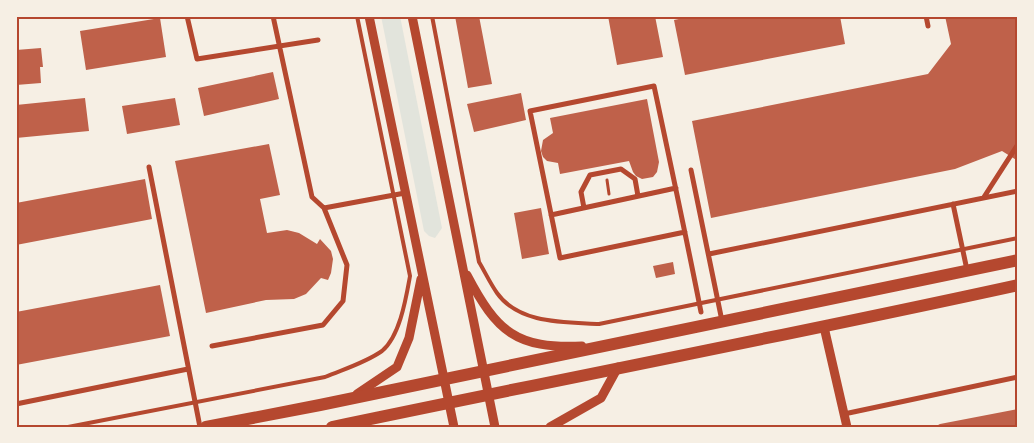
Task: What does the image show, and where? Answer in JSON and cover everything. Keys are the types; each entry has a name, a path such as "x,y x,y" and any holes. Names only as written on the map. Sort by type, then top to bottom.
{"main road":[{"path":"206,427 484,372 1018,260"},
{"path":"332,427 618,367 824,327 1018,285"}],"street":[{"path":"187,16 197,59 318,40"},
{"path":"212,346 323,325 343,301 347,265 324,208 312,197 273,16"},
{"path":"368,16 454,427"},
{"path":"412,16 495,427"},
{"path":"926,16 928,26"},
{"path":"685,232 560,258 530,111 654,86 702,312"},
{"path":"984,197 1018,144"},
{"path":"149,167 200,427"},
{"path":"584,208 580,192 590,175 620,169 635,179 638,196"},
{"path":"691,170 722,322"},
{"path":"551,215 676,188"},
{"path":"709,254 1018,191"},
{"path":"324,208 405,193"},
{"path":"953,204 967,271"},
{"path":"462,265 498,324 527,341 552,347 612,345"},
{"path":"320,405 361,392 397,367 407,345 415,316 422,272"},
{"path":"824,327 847,427"},
{"path":"550,427 601,398 618,367"},
{"path":"16,404 188,369"},
{"path":"844,414 1018,377"}],"lane":[{"path":"68,427 194,401 326,377 360,363 383,350 396,329 404,306 410,276 357,16"},
{"path":"432,16 479,262 498,295 525,316 551,321 598,324 1018,238"}],"path":[{"path":"605,172 611,202"}],"shaded area":[{"path":"381,16 400,16 442,228 435,238 429,236 424,231"}],"building":[{"path":"455,16 479,16 492,84 468,88"},
{"path":"608,16 655,16 663,57 617,65"},
{"path":"693,16 840,16 845,44 685,75 674,20"},
{"path":"945,16 1018,16 1018,161 1002,151 955,169 711,218 692,121 928,74 951,44"},
{"path":"160,18 166,57 86,70 80,31"},
{"path":"41,48 43,67 40,67 41,83 16,85 16,50"},
{"path":"273,72 279,99 204,116 198,88"},
{"path":"521,93 526,120 474,132 467,104"},
{"path":"85,98 89,131 16,138 16,105"},
{"path":"175,98 180,125 127,134 122,106"},
{"path":"647,99 659,162 657,172 653,177 642,179 636,176 629,161 560,174 558,163 547,161 543,157 541,151 543,140 553,133 550,118"},
{"path":"269,144 280,195 260,199 267,233 287,230 299,233 317,244 320,239 331,251 333,259 331,273 328,280 321,278 306,294 294,299 266,300 206,313 175,161"},
{"path":"145,179 152,219 16,245 16,203"},
{"path":"541,208 549,254 522,259 514,213"},
{"path":"673,262 675,274 656,278 653,266"},
{"path":"160,285 170,336 16,365 16,312"},
{"path":"1018,409 1018,427 934,427 940,424"}]}
